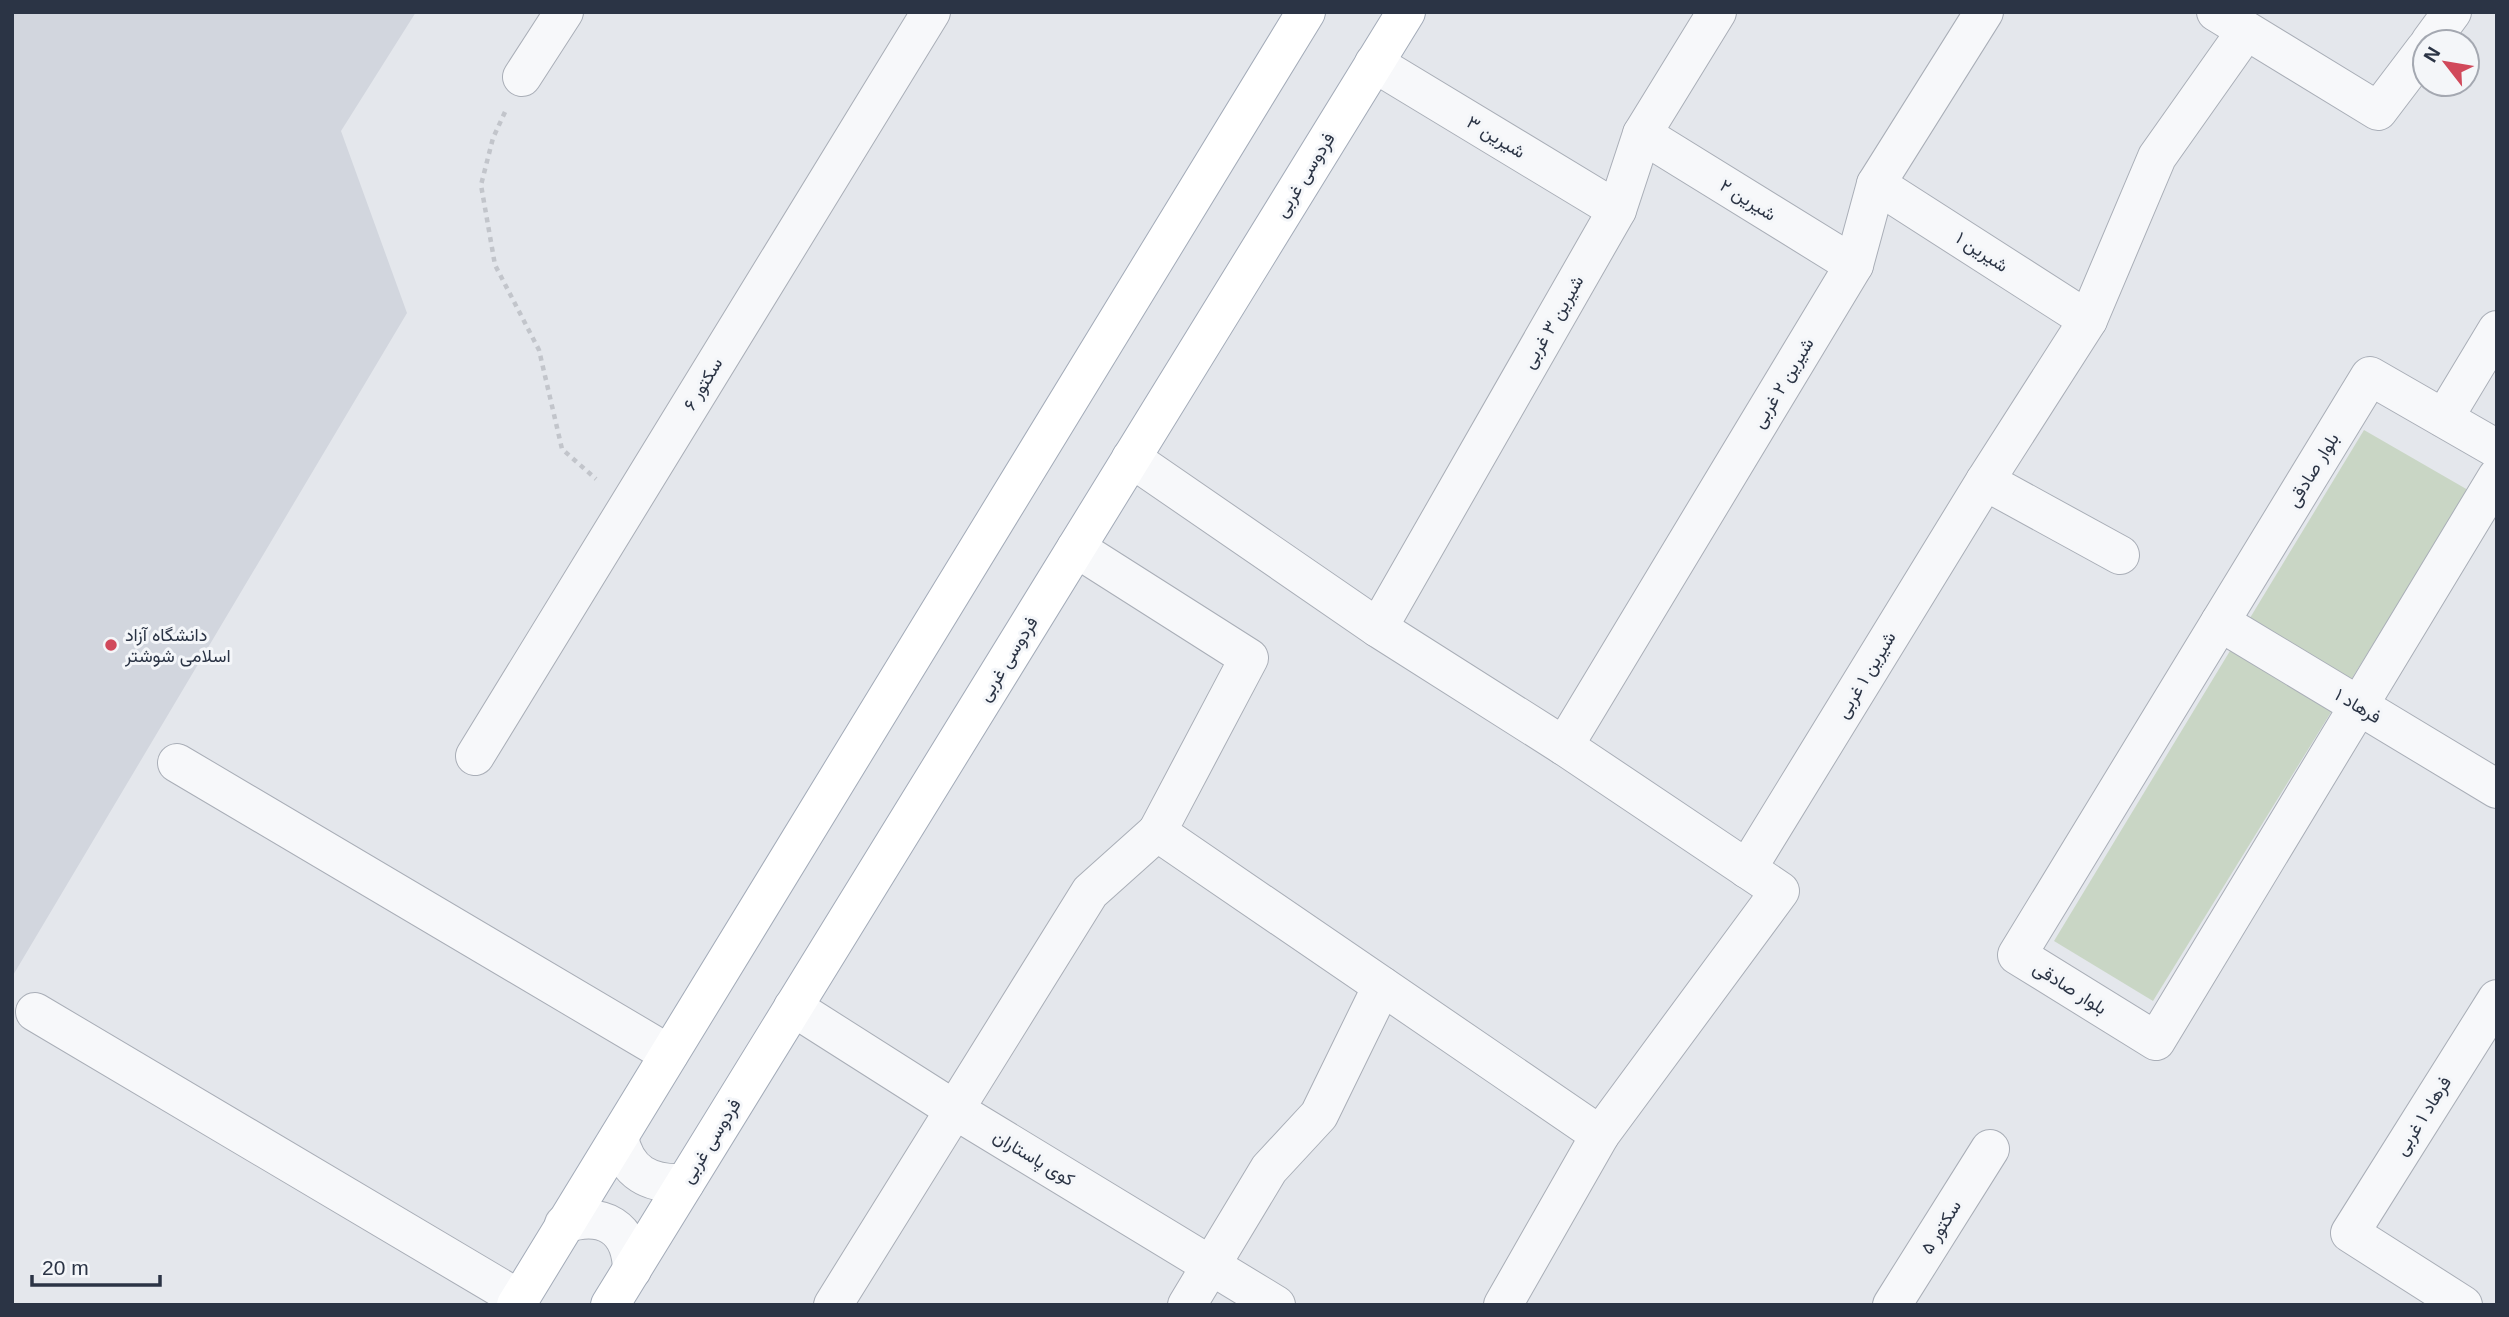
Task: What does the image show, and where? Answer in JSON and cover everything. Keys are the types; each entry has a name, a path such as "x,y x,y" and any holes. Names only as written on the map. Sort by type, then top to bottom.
{"main road":[{"path":"518,1302 1306,12"},
{"name":"فردوسی غربی","path":"610,1305 1406,12"}],"street":[{"path":"522,77 564,12"},
{"name":"سکتور ۶","path":"475,756 931,12"},
{"name":"شیرین ۳ غربی","path":"1378,628 1618,210 1642,134 1717,12"},
{"name":"شیرین ۲ غربی","path":"1564,746 1854,265 1876,184 1984,12"},
{"path":"2440,28 2452,12"},
{"path":"2231,21 2378,111 2411,67"},
{"name":"شیرین ۱ غربی","path":"1747,869 1985,481 2088,320 2157,157 2231,21"},
{"name":"شیرین ۳","path":"1374,63 1618,210"},
{"name":"شیرین ۲","path":"1642,134 1854,265"},
{"name":"شیرین ۱","path":"1876,184 2088,320"},
{"path":"2444,418 2497,330"},
{"name":"بلوار صادقی","path":"2497,449 2370,376 2017,955 2157,1041 2497,477"},
{"path":"1131,458 1378,628 1564,746 1780,891 1600,1135 1503,1305"},
{"path":"1985,481 2120,555"},
{"path":"833,1305 1090,892 1157,832 1249,658 1076,548"},
{"name":"فرهاد ۱","path":"2220,622 2497,789"},
{"path":"177,763 669,1054"},
{"path":"1157,832 1600,1135"},
{"path":"1188,1305 1269,1168 1319,1115 1382,986"},
{"name":"فرهاد ۱ غربی","path":"2463,1305 2350,1233 2497,999"},
{"name":"کوی پاستاران","path":"793,1007 955,1110 1276,1305"},
{"path":"35,1012 518,1302"},
{"path":"619,1137 621,1149 636,1170 651,1180 667,1184 685,1183"},
{"name":"سکتور ۵","path":"1892,1305 1990,1149"},
{"path":"564,1224 581,1219 598,1219 614,1226 625,1238 632,1253 632,1270"}],"path":[{"path":"522,77 493,138 481,185 495,265 539,350 562,449 628,507"}],"shaded area":[{"name":"دانشگاه آزاد اسلامی شوشتر","path":"12,12 416,12 341,131 407,313 12,977"}],"green space":[{"path":"2364,430 2468,490 2153,1001 2054,941"}],"place":[{"name":"دانشگاه آزاد اسلامی شوشتر","path":"111,645"}]}
